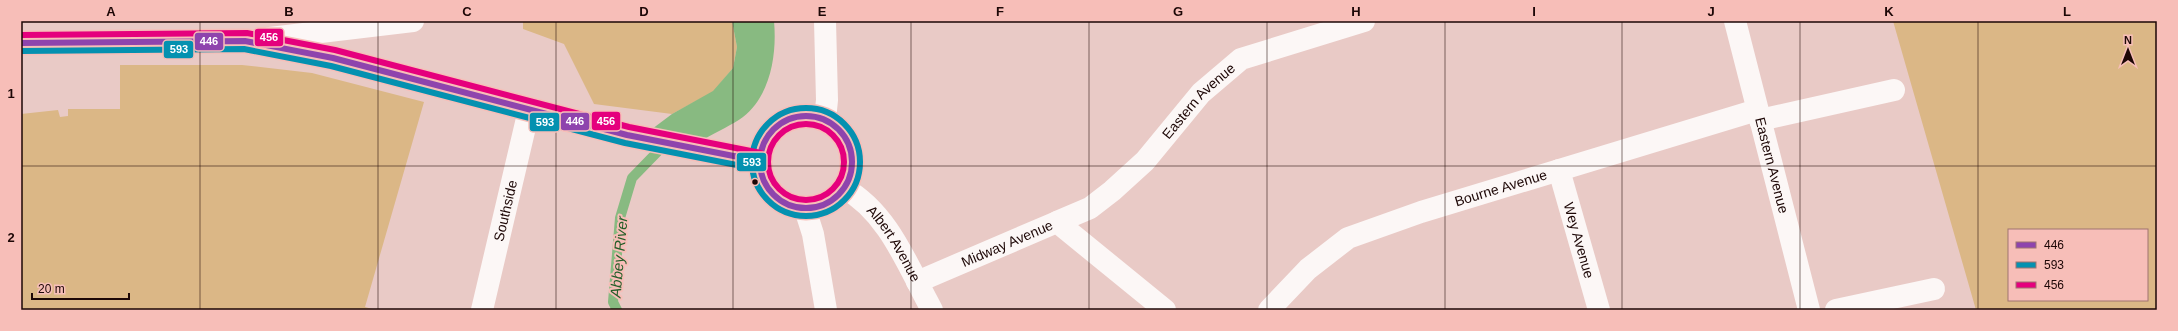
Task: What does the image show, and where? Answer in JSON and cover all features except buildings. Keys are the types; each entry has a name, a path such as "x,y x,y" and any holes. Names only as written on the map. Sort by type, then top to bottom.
{"street":[{"path":"21,43 245,41 413,21"},
{"path":"824,21 827,100 825,119"},
{"name":"Eastern Avenue","path":"1058,222 1090,208 1112,191 1145,161 1201,93 1242,59 1364,21"},
{"name":"Eastern Avenue","path":"1734,21 1809,310"},
{"path":"245,41 333,58 627,135 696,150 759,161"},
{"name":"Bourne Avenue","path":"1269,310 1308,269 1348,238 1421,212 1559,170 1758,115 1894,90"},
{"name":"Southside","path":"482,310 529,110"},
{"path":"807,115 825,119 840,130 850,146 853,163 849,181 838,196 823,206 805,209 787,205 772,195 762,179 759,161 763,143 774,128 789,118 807,115"},
{"name":"Wey Avenue","path":"1559,170 1599,310"},
{"name":"Albert Avenue","path":"844,188 859,196 874,211 891,234 932,310"},
{"path":"805,209 813,234 826,310"},
{"name":"Midway Avenue","path":"917,282 1058,222 1165,310"},
{"path":"1836,310 1934,289"}],"shaded area":[{"path":"523,21 732,21 737,47 733,68 713,92 672,114 594,104 564,44 523,29"},
{"path":"732,21 774,21 775,34 773,60 770,73 766,86 752,108 739,120 706,138 652,129 672,114 713,91 733,68 737,47"},
{"path":"1893,21 2157,21 2157,310 1976,310"},
{"path":"120,65 242,65 312,73 424,102 365,307 376,310 21,310 21,114 58,110 60,117 68,116 68,109 120,109"}],"waterway":[{"name":"Abbey River","path":"617,310 613,302 620,218 632,178 666,143"}],"transit line":[{"name":"456","path":"21,35 247,33 335,50 629,127 761,153"},
{"name":"446","path":"21,43 245,41 333,58 627,135 759,161"},
{"name":"593","path":"21,51 244,49 331,66 625,143 757,169"},
{"name":"593","path":"806,108 827,112 845,123 856,141 860,162 856,183 845,201 827,212 806,216 785,212 767,201 756,183 752,162 756,141 767,123 785,112 806,108"},
{"name":"446","path":"797,116 815,116 832,123 845,136 852,153 852,162 852,171 845,188 832,201 815,208 797,208 780,201 767,188 760,171 760,153 767,136 780,123 797,116"},
{"name":"456","path":"798,124 814,124 827,130 838,141 844,154 844,162 842,177 827,194 814,200 798,200 785,194 770,177 768,170 768,154 774,141 791,126 798,124"}]}
